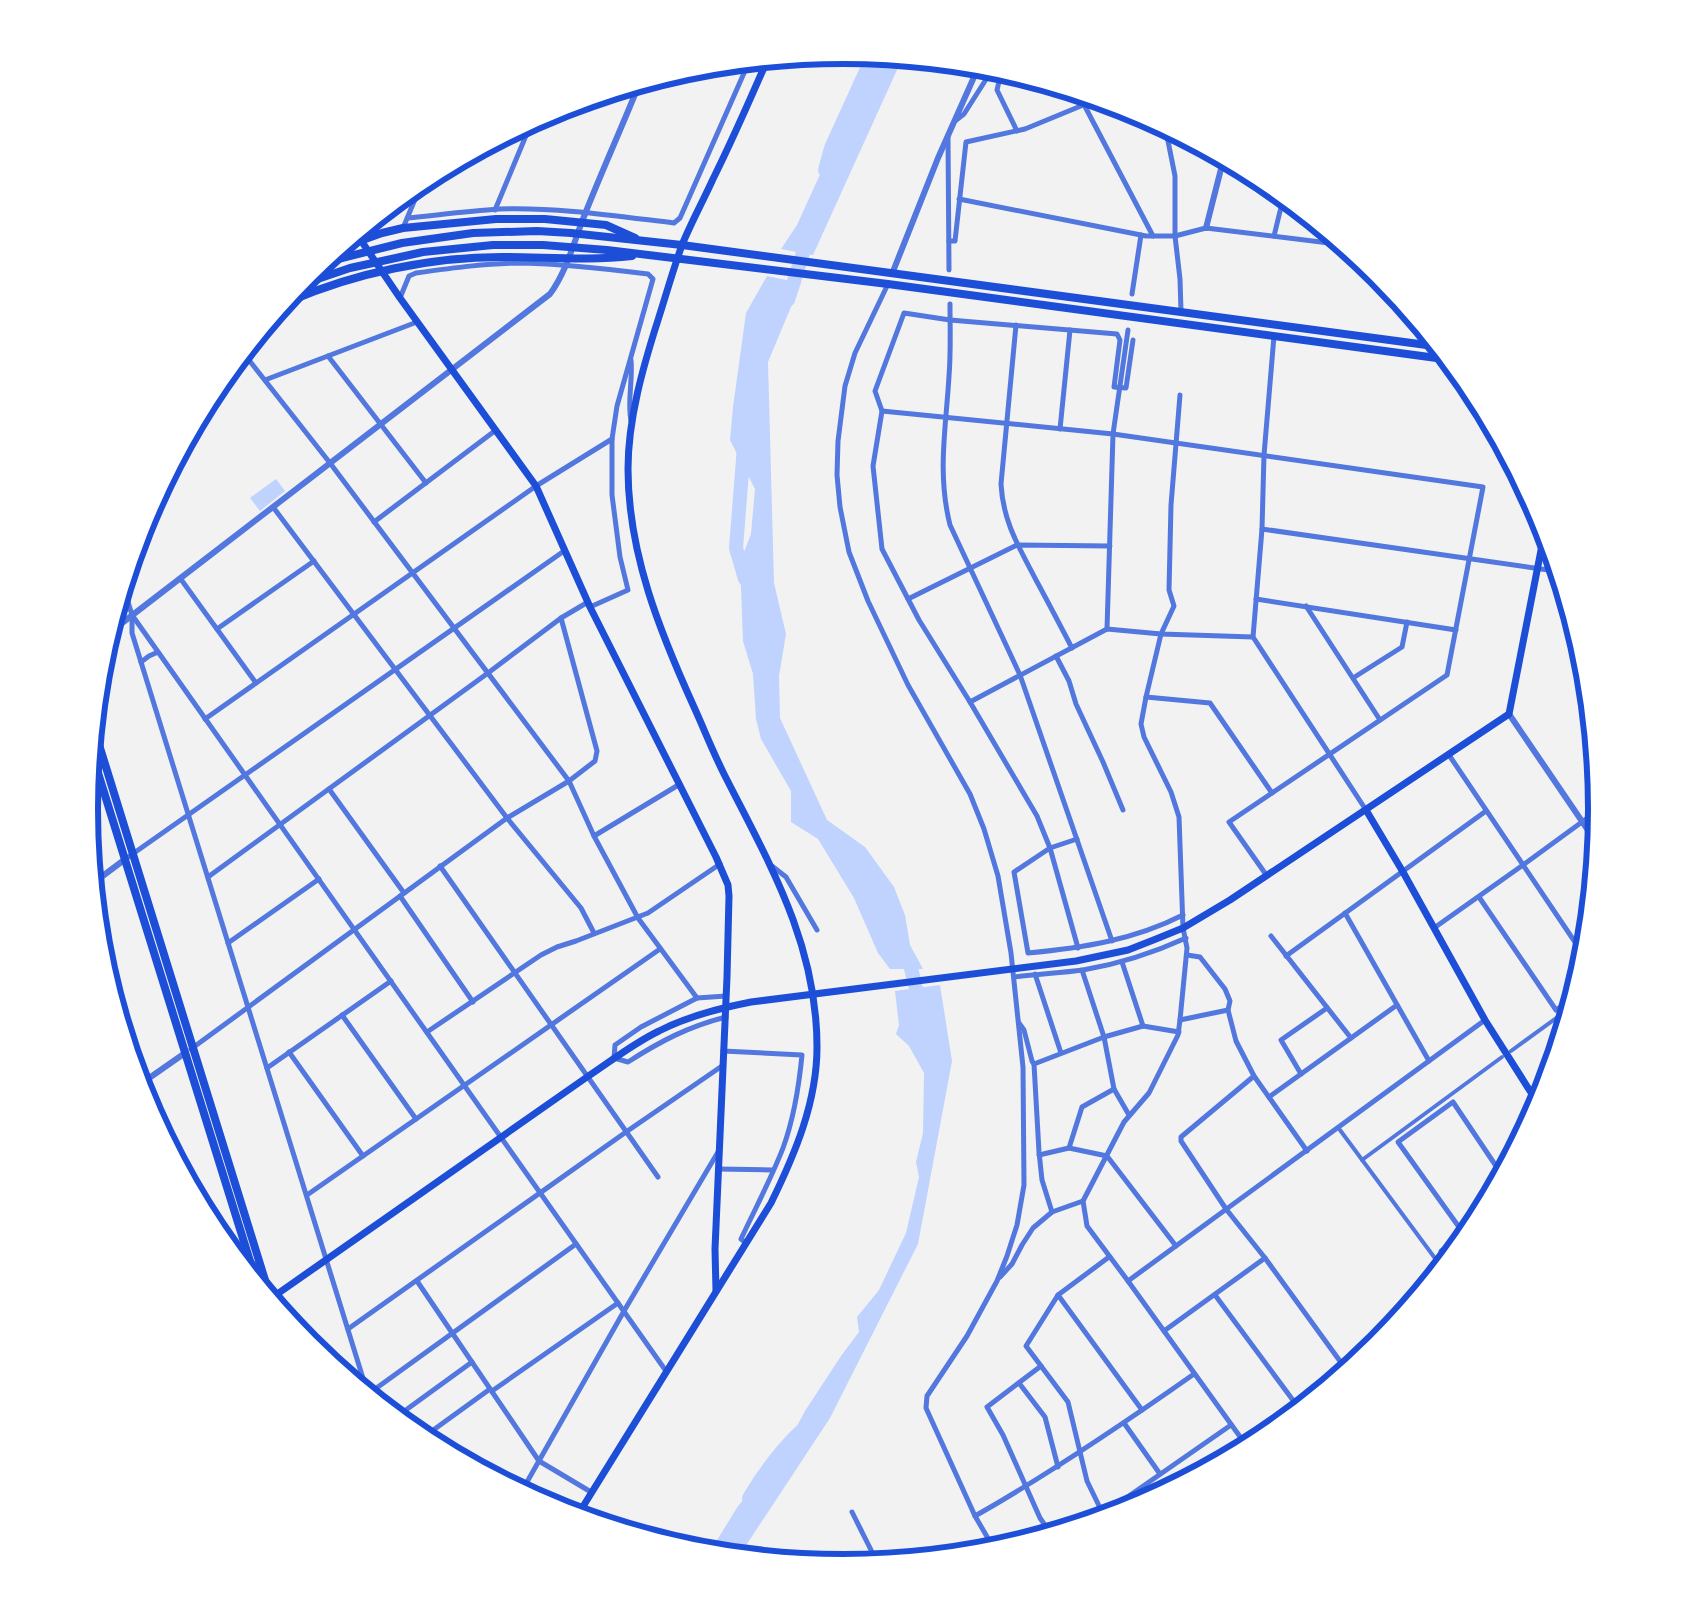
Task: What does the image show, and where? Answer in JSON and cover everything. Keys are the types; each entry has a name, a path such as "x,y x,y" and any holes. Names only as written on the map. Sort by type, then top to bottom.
{"main road":[{"path":"582,1507 771,1203 790,1164 806,1121 813,1084 817,1048 817,993 794,921 772,866 722,770 656,619 638,555 628,468 636,401 648,351 682,245 764,68"},
{"path":"367,236 403,228 496,218 545,219 606,225 641,240"},
{"path":"342,258 402,243 473,233 537,231 571,233 682,245 1425,345"},
{"path":"361,241 417,322 536,486 589,605 720,864 728,885 726,1017 722,1066 715,1249 716,1291"},
{"path":"320,278 341,271 404,256 462,247 527,244 607,250 888,284 1436,358"},
{"path":"304,295 328,286 382,272 434,262 500,257 607,259 642,255"},
{"path":"277,1293 587,1076 658,1031 672,1025 726,1007 795,996 1076,961 1128,950 1183,928 1267,876 1509,714 1541,549"},
{"path":"100,748 264,1278"},
{"path":"99,776 249,1260"},
{"path":"1366,810 1403,872 1485,1020 1532,1093"}],"street":[{"path":"408,218 495,210 586,213 674,223 680,218 745,70"},
{"path":"892,274 914,216 975,76"},
{"path":"954,122 964,114 987,78"},
{"path":"1000,81 997,90 1017,131"},
{"path":"121,623 550,294 558,283 566,265 635,93"},
{"path":"949,241 955,241 966,142 1024,129 1084,104 1153,236"},
{"path":"495,210 526,135"},
{"path":"948,136 949,270"},
{"path":"1167,138 1175,176 1175,236 1180,279 1181,311"},
{"path":"1206,228 1221,167"},
{"path":"403,228 416,199"},
{"path":"959,199 1141,235 1175,236 1206,228 1325,242"},
{"path":"1274,236 1281,207"},
{"path":"1132,294 1141,235"},
{"path":"208,877 488,674 562,618 628,590 615,525 612,495 612,439 617,406 653,279 648,274 566,265 524,263 483,265 416,273 409,276 400,298"},
{"path":"888,284 855,353 845,386 836,475 840,507 849,552 868,601 908,685 970,794 984,829 998,876 1011,968 1014,977 1023,1067 1024,1185 1017,1225 997,1281 967,1336 927,1396 926,1408 975,1516 988,1540"},
{"path":"950,304 949,375 942,466 944,500 954,536 1020,675 1112,941"},
{"path":"1078,948 1050,848 1037,816 919,620 882,549 873,466 882,411 876,391 904,313 950,320 1117,334 1120,340 1114,387 1120,388 1126,388 1133,340"},
{"path":"264,380 417,322"},
{"path":"1016,325 1001,484 1002,502 1006,520 1072,648"},
{"path":"1060,429 1070,330"},
{"path":"1107,629 1113,434 1128,330"},
{"path":"1274,336 1264,454 1262,529 1253,637 1366,810"},
{"path":"328,356 426,483"},
{"path":"631,357 632,372 629,412 632,429"},
{"path":"249,359 330,463 569,781 594,836 638,918 697,998"},
{"path":"1180,395 1171,505 1169,590 1174,606 1161,634 1141,724 1144,737 1171,792 1179,817 1183,928 1186,938 1187,955 1180,1020 1178,1032 1149,1093 1124,1122 1083,1201 1087,1226 1241,1439"},
{"path":"882,411 1113,434 1264,454 1483,487 1447,675 1229,822 1267,876"},
{"path":"374,522 496,430"},
{"path":"205,719 536,486 612,439"},
{"path":"273,507 507,818 581,908 594,933"},
{"path":"1262,529 1549,570"},
{"path":"908,600 1018,544 1110,546"},
{"path":"101,876 564,551"},
{"path":"217,629 314,562"},
{"path":"180,578 256,683"},
{"path":"1256,599 1456,630"},
{"path":"128,601 132,615 132,633 363,1378"},
{"path":"1306,606 1380,720"},
{"path":"132,615 666,1371"},
{"path":"148,1079 507,818 569,781 595,761 597,751 562,618"},
{"path":"1353,678 1402,647 1407,622"},
{"path":"970,702 1107,629 1161,634 1253,637"},
{"path":"141,662 158,652"},
{"path":"1056,656 1070,681 1076,704 1123,810"},
{"path":"1146,697 1210,703 1272,792"},
{"path":"1509,714 1588,829"},
{"path":"1449,755 1576,943"},
{"path":"594,836 680,784"},
{"path":"329,789 402,894 473,1002"},
{"path":"1286,956 1486,811"},
{"path":"1434,928 1588,817"},
{"path":"1077,839 1050,848 1014,872 1028,953 1078,948 1112,941 1145,932 1183,915"},
{"path":"427,1032 542,955 557,947 648,913 720,864"},
{"path":"440,866 658,1177"},
{"path":"772,866 786,877 817,930"},
{"path":"228,943 319,879"},
{"path":"1478,897 1556,1010 1562,1006"},
{"path":"1345,913 1430,1061"},
{"path":"1271,936 1351,1038"},
{"path":"1014,977 1082,970 1122,962 1161,950 1186,938"},
{"path":"307,1195 660,949"},
{"path":"1187,955 1200,956 1225,989 1230,1001 1228,1010 1236,1041 1254,1076 1307,1151"},
{"path":"1122,962 1142,1026"},
{"path":"1082,970 1104,1037 1114,1089 1129,1115"},
{"path":"1035,974 1061,1053"},
{"path":"267,1068 390,981"},
{"path":"726,996 697,998 623,1038 614,1044 614,1058 628,1062 676,1034 705,1022 726,1017"},
{"path":"1269,1097 1396,1004"},
{"path":"1301,1074 1281,1040 1327,1008"},
{"path":"1180,1020 1228,1010"},
{"path":"342,1015 416,1119"},
{"path":"1511,1051 1559,1016"},
{"path":"1128,1281 1485,1020"},
{"path":"1018,1022 1024,1030 1034,1064 1042,1180 1052,1212"},
{"path":"1034,1064 1104,1037 1142,1026 1178,1032"},
{"path":"723,1051 802,1054 799,1086 789,1130 741,1239 746,1243"},
{"path":"289,1052 363,1156"},
{"path":"1362,1160 1502,1057"},
{"path":"348,1330 722,1066"},
{"path":"1254,1076 1182,1137 1181,1141 1226,1209 1265,1258 1341,1363"},
{"path":"1069,1148 1082,1107 1114,1089"},
{"path":"1460,1227 1398,1142 1454,1102 1496,1166"},
{"path":"1340,1130 1436,1260"},
{"path":"1039,1155 1069,1148 1107,1156 1176,1246"},
{"path":"526,1483 624,1311 719,1150"},
{"path":"718,1169 773,1170"},
{"path":"997,1281 1012,1264 1032,1228 1052,1212 1083,1201"},
{"path":"376,1389 576,1244"},
{"path":"1100,1508 1087,1482 1068,1402 1026,1346 1058,1295 1110,1257"},
{"path":"1164,1331 1265,1258"},
{"path":"417,1280 539,1461 591,1492"},
{"path":"1215,1294 1295,1402"},
{"path":"1058,1295 1142,1410"},
{"path":"432,1431 618,1303"},
{"path":"404,1411 472,1362"},
{"path":"1041,1366 987,1407 1003,1435 1040,1518 1046,1526"},
{"path":"975,1516 1058,1467 1194,1374"},
{"path":"1019,1383 1045,1417 1058,1467"},
{"path":"1124,1423 1160,1474"},
{"path":"1123,1500 1231,1425"},
{"path":"852,1512 873,1553"}],"water":[{"path":"870,65 899,66 813,255 781,249 797,225"},
{"path":"767,276 801,283 768,362 774,583 786,634 779,676 780,718 827,820 865,847 894,887 905,915 910,945 923,969 890,969 878,953 854,898 818,839 791,822 791,791 761,739 756,719 753,674 743,641 740,562 751,534 755,489 730,440 746,313"},
{"path":"276,479 285,491 260,511 250,498"},
{"path":"940,985 952,1061 918,1244 830,1418 744,1548 715,1543 738,1506 781,1456 805,1411 859,1332 857,1317 879,1290 906,1233 919,1177 916,1162 923,1133 924,1073 909,1046 896,1034 899,1025 895,991"}],"waterway":[{"path":"825,170 831,148 869,65"},
{"path":"788,300 808,237"},
{"path":"744,447 736,548 745,579"},
{"path":"904,952 909,960 920,1005"},
{"path":"749,1498 773,1463 800,1432"}]}
